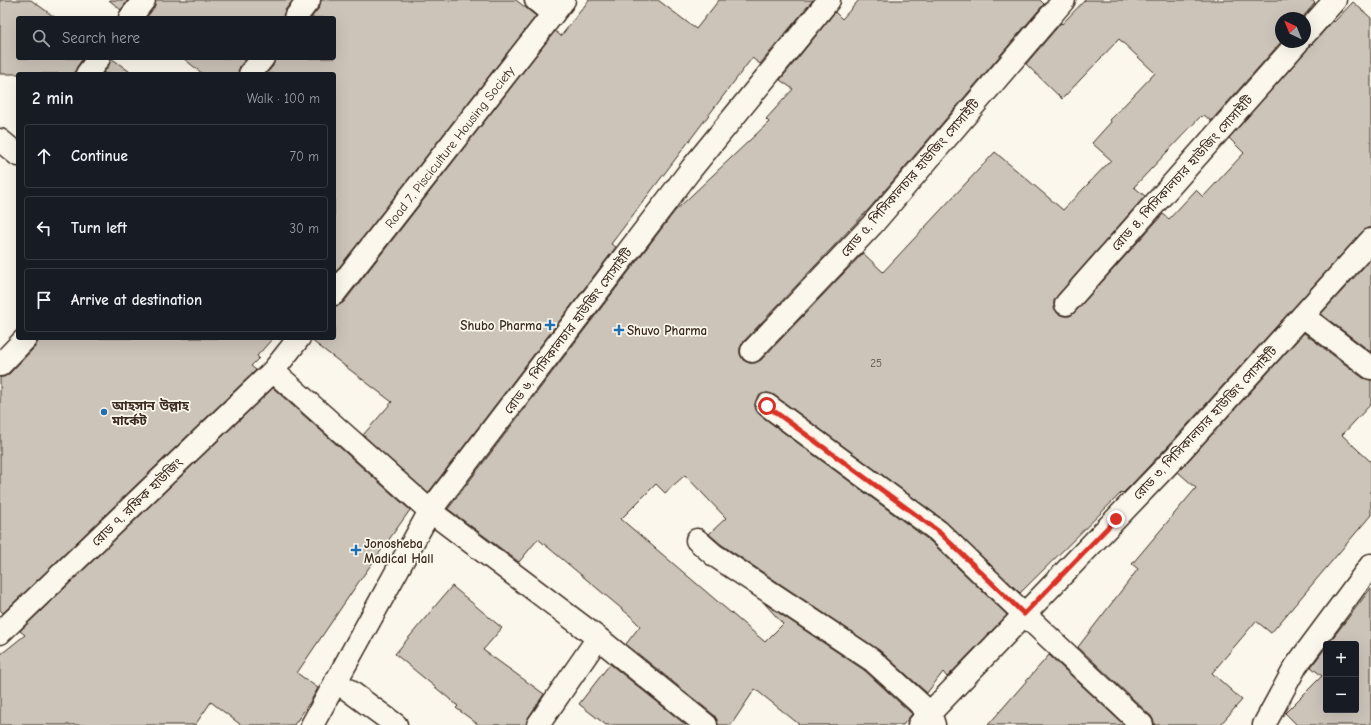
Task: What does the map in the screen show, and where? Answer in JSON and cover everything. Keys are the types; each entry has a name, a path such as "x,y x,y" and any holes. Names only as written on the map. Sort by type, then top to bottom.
{"street":[{"path":"132,16 144,0"},
{"path":"297,16 309,0"},
{"path":"536,0 558,7"},
{"name":"রোড ৬, পিসিকালচার হাউজিং সোসাইটি","path":"312,725 430,511 692,168 829,0"},
{"name":"রোড ৫, পিসিকালচার হাউজিং সোসাইটি","path":"752,351 872,225 1064,0"},
{"path":"1311,27 1335,0"},
{"name":"Road 7, Pisciculture Housing Society","path":"336,291 558,7"},
{"name":"রোড ৪, পিসিকালচার হাউজিং সোসাইটি","path":"1066,304 1293,48"},
{"path":"88,72 98,60"},
{"path":"252,72 261,60"},
{"path":"0,140 16,153"},
{"name":"রোড ৩, পিসিকালচার হাউজিং সোসাইটি","path":"928,721 1024,614 1177,455 1371,240"},
{"path":"1303,316 1371,368"},
{"path":"0,365 24,340"},
{"path":"297,340 273,371 430,511 598,638 706,725"},
{"name":"রোড ৭, রফিক হাউজিং","path":"0,633 273,371"},
{"path":"767,406 938,531 1142,725"},
{"path":"697,540 714,555 872,660 928,721"},
{"path":"1264,725 1296,666 1371,565"},
{"path":"538,725 598,638"},
{"path":"336,681 396,725"}],"building":[{"path":"0,0 31,0 53,16 16,16 16,60 82,60 76,72 16,72 16,74 0,74"},
{"path":"109,0 128,0 121,10"},
{"path":"156,0 293,0 285,10 284,16 148,16 154,8"},
{"path":"321,0 516,0 536,16 336,271 336,72 268,72 273,66 274,60 336,60 336,16 313,16 319,8"},
{"path":"589,0 658,0 696,29 719,0 813,0 760,64 752,58 611,244 616,247 428,493 363,435 392,402 311,340 336,340 336,306 344,302 555,31 561,36"},
{"path":"859,0 1040,0 1044,4 868,210 743,342 740,348 740,354 743,360 749,363 755,363 761,360 863,253 883,272 995,152 1063,210 1111,160 1092,143 1111,122 1110,120 1155,73 1119,39 1062,99 1026,64 1061,23 1062,24 1085,0 1312,0 1315,3 1307,12 1275,12 1276,48 1211,121 1204,115 1202,117 1201,116 1134,187 1145,196 1057,296 1054,301 1054,308 1058,314 1070,316 1075,312 1163,214 1169,219 1196,190 1203,197 1244,153 1229,138 1308,48 1311,48 1311,44 1353,2 1371,18 1371,228 1367,228 1362,232 1132,484 1123,493 1122,492 1020,593 945,521 774,395 768,393 762,394 757,398 755,404 756,410 760,415 930,541 1007,615 947,677 943,672 927,693 879,650 722,545 709,534 726,518 685,475 665,493 656,484 621,519 765,642 783,624 764,603 864,670 912,714 903,725 800,725 755,689 731,725 718,725 714,715 626,644 640,626 634,619 538,539 519,562 448,509 675,211 769,122 766,119 793,89 780,80 835,12 842,19"},
{"path":"110,60 114,60 130,72 104,72"},
{"path":"186,60 245,60 240,66 238,72 200,72"},
{"path":"1371,259 1371,352 1321,314"},
{"path":"1304,333 1363,378 1371,380 1371,404 1342,435 1371,462 1371,515 1271,633 1256,621 1212,673 1242,700 1220,725 1154,725 1154,721 1151,716 1078,647 1138,569 1132,564 1196,488 1178,472"},
{"name":"আহসান উল্লাহ মার্কেট","path":"271,340 257,356 259,358 251,366 256,370 3,613 0,610 0,377 4,377 9,374 35,347 38,341"},
{"path":"273,388 410,510 297,673 318,688 294,725 241,725 211,702 195,725 0,725 0,655 25,635 20,631"},
{"path":"452,586 502,628 483,650 544,694 528,718 526,725 479,725 456,708 458,706 395,654"},
{"path":"1371,588 1371,725 1297,725 1285,713 1322,676 1311,667 1323,651 1323,713 1359,713 1359,641 1330,641"},
{"path":"1049,655 1124,725 988,725"},
{"path":"610,664 686,725 606,725 579,704"}],"place":[{"name":"Shubo Pharma","path":"550,325"},
{"name":"Shuvo Pharma","path":"619,330"},
{"name":"আহসান উল্লাহ মার্কেট","path":"104,412"},
{"name":"Jonosheba Madical Hall","path":"356,550"}],"route":[{"path":"767,406 938,531 1024,614 1116,519"}]}
